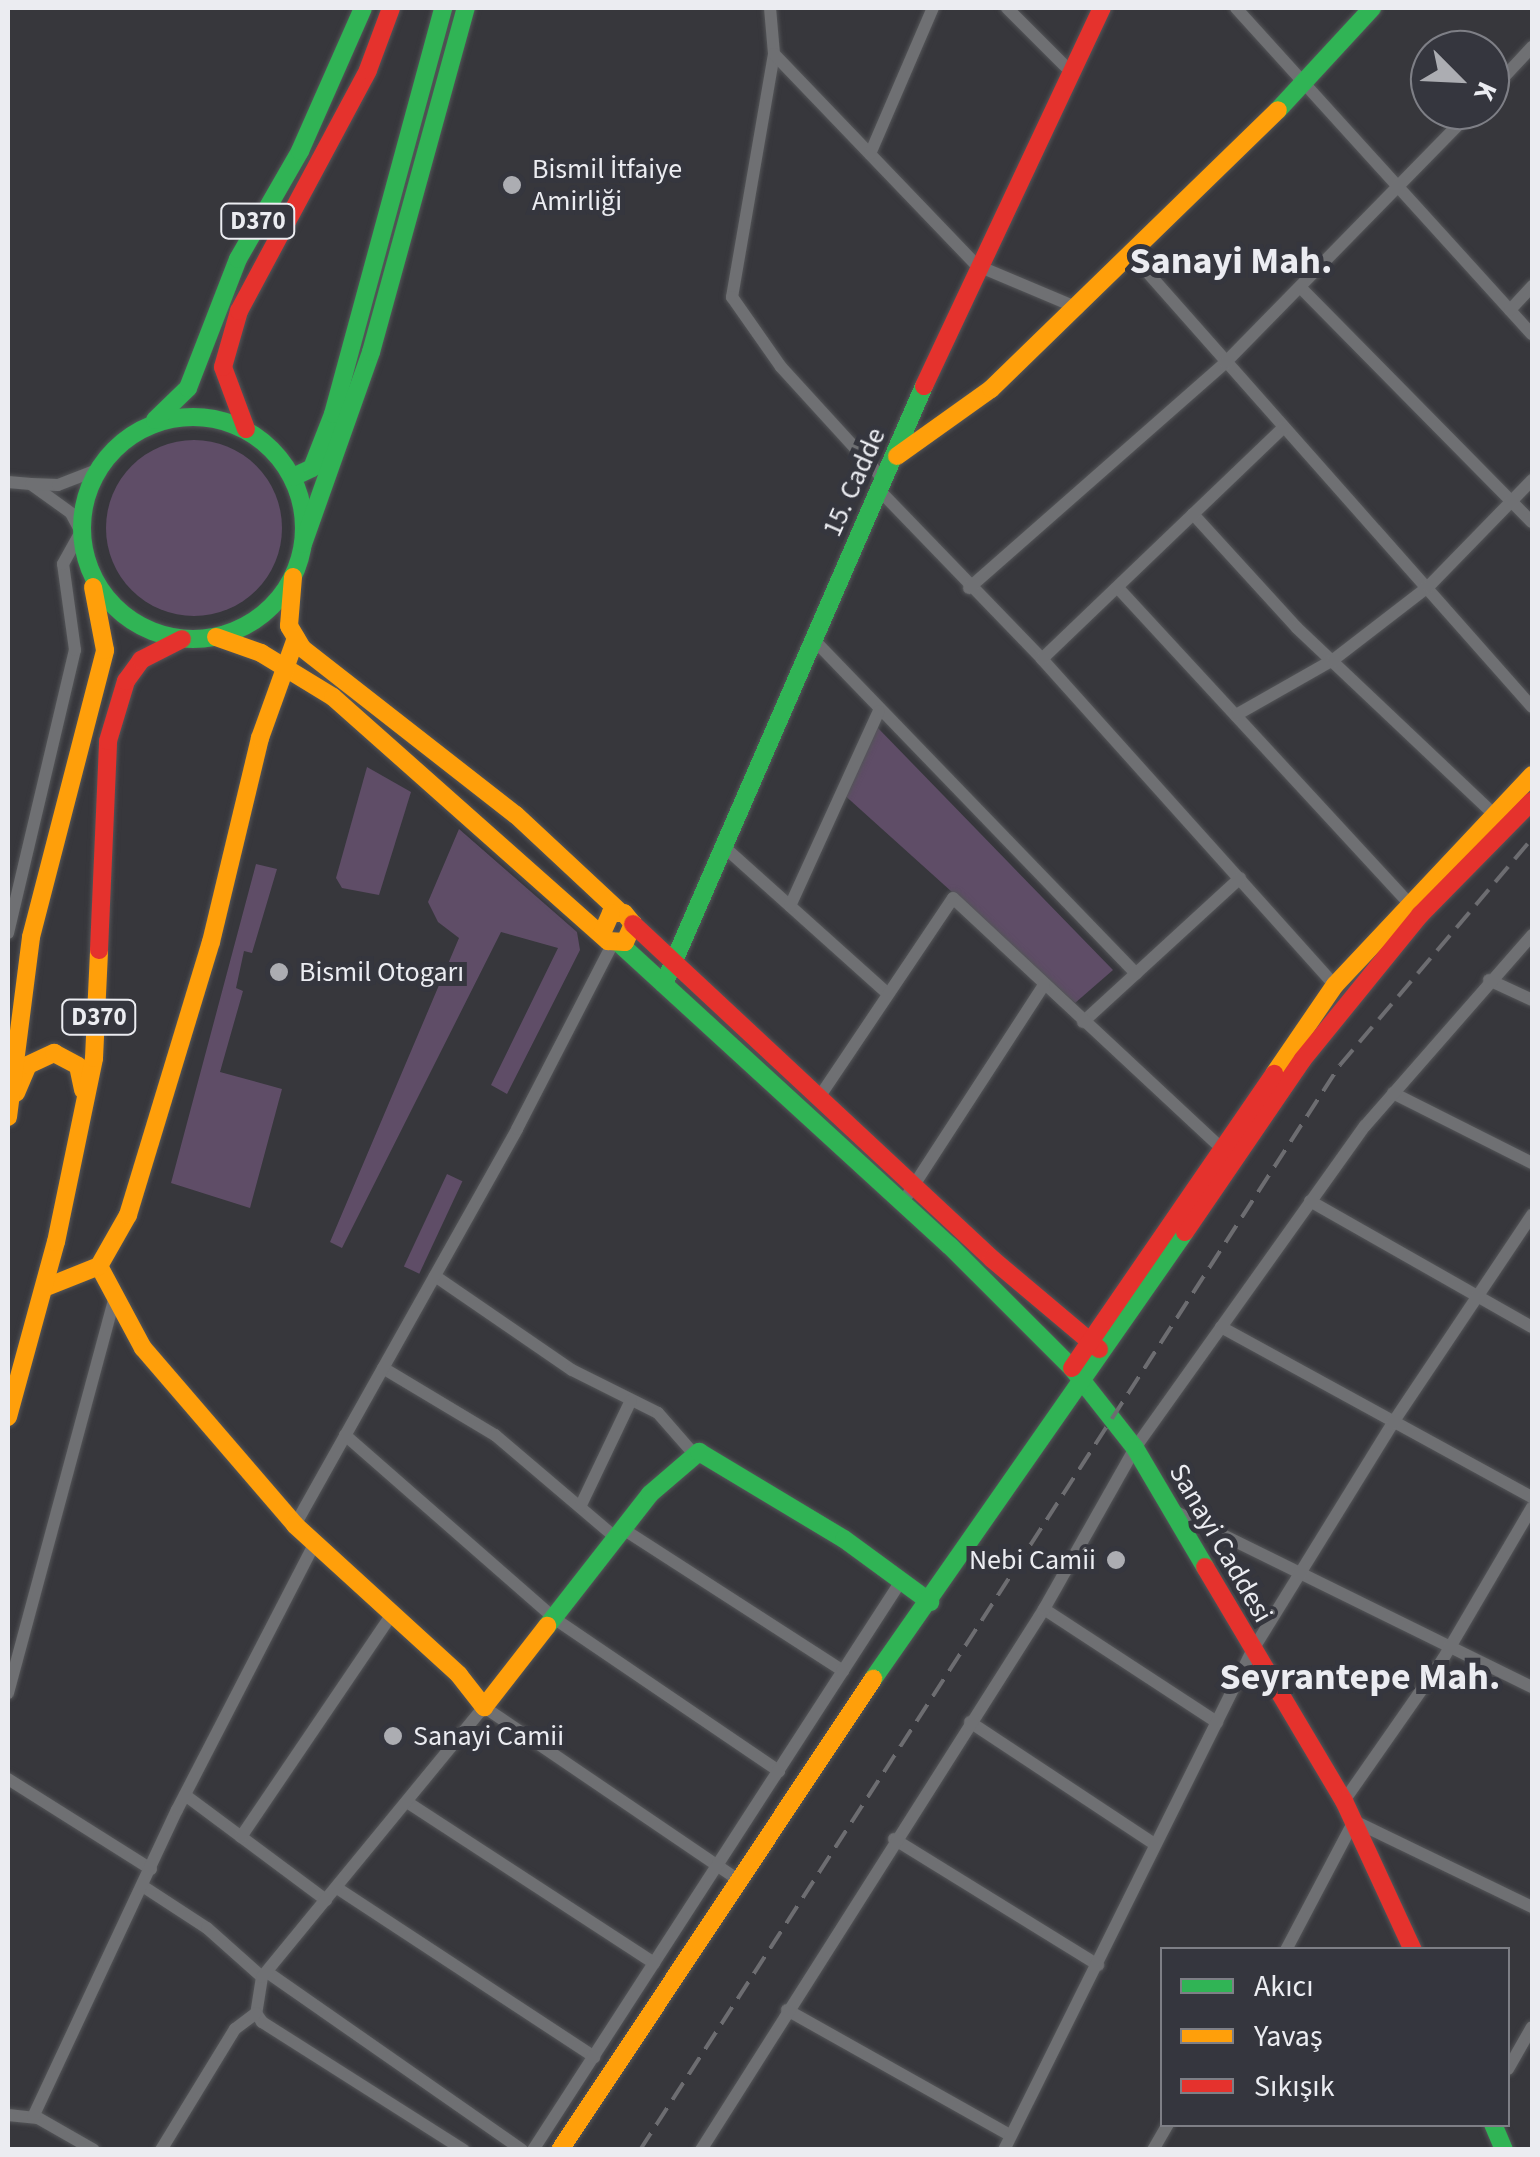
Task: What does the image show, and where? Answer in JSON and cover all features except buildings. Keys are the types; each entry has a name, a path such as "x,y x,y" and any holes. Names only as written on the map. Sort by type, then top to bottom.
{"main road":[{"name":"D370","path":"146,426 188,388 238,259 308,136 363,8"},
{"name":"D370","path":"246,429 223,367 239,311 368,70 391,8"},
{"path":"292,477 312,468 333,414 443,8"},
{"path":"466,8 371,352 293,577 289,626 296,638 516,815 818,1099 908,1195"},
{"name":"15. Cadde","path":"664,984 813,638 897,456 976,266 1102,8"},
{"path":"897,456 991,389 1078,308 1372,8"},
{"path":"293,577 274,605 216,637 182,640 124,616 87,564 81,532 97,470 146,426 179,416 213,417 246,429 273,449 292,477 303,510 303,544"},
{"name":"D370","path":"8,1120 32,937 106,650 87,564"},
{"path":"216,637 283,665 333,696 908,1195 1097,1346"},
{"path":"44,1288 99,1266 110,1254 139,1178 212,942 283,665 296,638"},
{"name":"D370","path":"8,1417 44,1288 83,1114 100,1009 108,741 126,681 141,660 182,640"},
{"path":"1072,1368 1097,1346 1302,1058 1414,909 1532,775"},
{"path":"560,2150 737,1879 1082,1386 1097,1346 1220,1147 1334,985 1532,801"},
{"path":"612,940 607,916 626,918"},
{"path":"612,940 632,934 626,918"},
{"path":"8,1120 28,1066 54,1054 68,1058 83,1076 83,1114"},
{"name":"Sanayi Caddesi","path":"908,1195 1072,1368 1082,1386 1135,1448 1167,1508 1344,1801 1412,1947"},
{"path":"99,1266 143,1348 295,1524 392,1614 484,1708 620,1534 693,1453 714,1456 930,1602"}],"street":[{"path":"770,8 774,54 732,297 781,367 968,588 1042,659 1334,985"},
{"path":"870,154 932,8"},
{"path":"1007,8 1073,74"},
{"path":"1236,8 1532,334"},
{"path":"1510,71 1532,47"},
{"path":"774,54 976,266 1078,308"},
{"path":"968,588 1226,362 1454,130"},
{"path":"1132,256 1429,586 1532,707"},
{"path":"1510,310 1532,286"},
{"path":"1300,287 1532,522"},
{"path":"1042,659 1284,427"},
{"path":"8,482 58,485 97,470"},
{"path":"1236,715 1333,660 1429,586 1532,480"},
{"path":"8,933 75,650 63,564 81,532 71,513 31,484"},
{"path":"1193,514 1333,660 1494,814"},
{"path":"1119,589 1414,909"},
{"path":"813,638 1136,974"},
{"path":"790,906 880,711"},
{"path":"722,845 887,993"},
{"path":"1083,1022 1240,878"},
{"path":"818,1099 953,898 1220,1147"},
{"path":"702,2150 894,1839 1044,1608 1135,1448 1310,1201 1393,1093 1532,935"},
{"path":"295,1524 435,1276 612,940"},
{"path":"1489,980 1532,1000"},
{"path":"908,1195 1044,985"},
{"path":"1393,1093 1532,1164"},
{"path":"1310,1201 1532,1327"},
{"path":"1004,2150 1252,1651 1392,1424 1532,1216"},
{"path":"435,1276 552,1358 667,1420 693,1453"},
{"path":"8,1692 114,1300"},
{"path":"1221,1327 1392,1424 1532,1496"},
{"path":"383,1368 495,1436 620,1534 843,1671"},
{"path":"581,1505 630,1400"},
{"path":"345,1435 555,1619 779,1771"},
{"path":"1344,1801 1449,1647 1532,1507"},
{"path":"1167,1508 1296,1576 1532,1686"},
{"path":"34,2117 184,1794 315,1543"},
{"path":"533,2150 900,1580"},
{"path":"1044,1608 1217,1722"},
{"path":"241,1836 392,1614"},
{"path":"161,2150 235,2028 256,2013 264,1974 484,1708 737,1879"},
{"path":"970,1722 1154,1844"},
{"path":"8,1779 151,1870"},
{"path":"184,1794 326,1900"},
{"path":"407,1802 654,1963"},
{"path":"1288,1947 1354,1821 1532,1907"},
{"path":"894,1839 1098,1965"},
{"path":"144,1887 522,2150"},
{"path":"336,1888 594,2057"},
{"path":"787,2010 1010,2135"},
{"path":"256,2013 464,2150"},
{"path":"1510,2065 1532,2026"},
{"path":"8,2115 34,2117 94,2150"},
{"path":"1154,2150 1166,2127"}],"shaded area":[{"path":"194,440 228,446 257,465 276,494 282,528 276,562 257,591 228,610 194,616 160,610 131,591 112,562 106,528 112,494 131,465 160,446"},
{"path":"876,726 1113,970 1075,1003 841,792"},
{"path":"367,767 411,792 379,895 342,888 336,878"},
{"path":"459,829 577,932 580,950 507,1094 491,1085 558,948 501,932 342,1248 330,1242 459,938 438,922 428,902"},
{"path":"256,864 277,869 252,953 244,951 236,988 243,991 220,1072 282,1089 250,1208 171,1183"},
{"path":"447,1174 462,1181 419,1274 404,1266"}],"railway":[{"path":"640,2150 1340,1065 1532,839"}],"traffic: fast":[{"path":"155,420 188,388 238,259 300,151 363,8"},
{"path":"293,477 312,468 333,414 443,8"},
{"path":"303,544 371,352 466,8"},
{"path":"1278,110 1372,8"},
{"path":"664,984 924,386"},
{"path":"193,417 236,425 272,449 296,485 304,528 296,571 272,607 236,631 193,639 150,631 114,607 90,571 82,528 90,485 114,449 150,425 193,417"},
{"path":"620,944 950,1246 1072,1368 1135,1448 1205,1567"},
{"path":"873,1679 1185,1232"},
{"path":"547,1626 650,1494 699,1452 844,1539 930,1602"},
{"path":"1494,2127 1504,2150"}],"traffic: slow":[{"path":"897,456 991,389 1278,110"},
{"path":"293,577 289,626 302,648 516,815 620,912"},
{"path":"8,1117 31,937 105,650 93,587"},
{"path":"216,637 261,653 333,697 608,941 625,942 633,924 624,913 611,913 602,933"},
{"path":"44,1288 99,1266 128,1215 211,942 260,738 296,638"},
{"path":"1274,1074 1335,985 1532,775"},
{"path":"8,1417 56,1242 94,1058 99,950"},
{"path":"16,1093 28,1065 54,1053 78,1066 83,1090"},
{"path":"99,1266 143,1348 295,1525 459,1675 484,1707 547,1626"},
{"path":"560,2150 873,1679"}],"traffic: jam":[{"path":"246,429 223,367 239,311 368,70 391,8"},
{"path":"924,386 1102,8"},
{"path":"99,950 108,741 126,681 141,660 182,639"},
{"path":"1185,1232 1303,1059 1420,915 1532,801"},
{"path":"633,924 992,1259 1099,1349"},
{"path":"1072,1368 1274,1074"},
{"path":"1205,1567 1344,1801 1412,1947"}],"place":[{"name":"Bismil İtfaiye Amirliği","path":"512,185"},
{"name":"Bismil Otogarı","path":"279,972"},
{"name":"Nebi Camii","path":"1116,1560"},
{"name":"Sanayi Camii","path":"393,1736"}],"district":[{"name":"Sanayi Mah.","path":"1231,262"},
{"name":"Seyrantepe Mah.","path":"1360,1678"}]}
